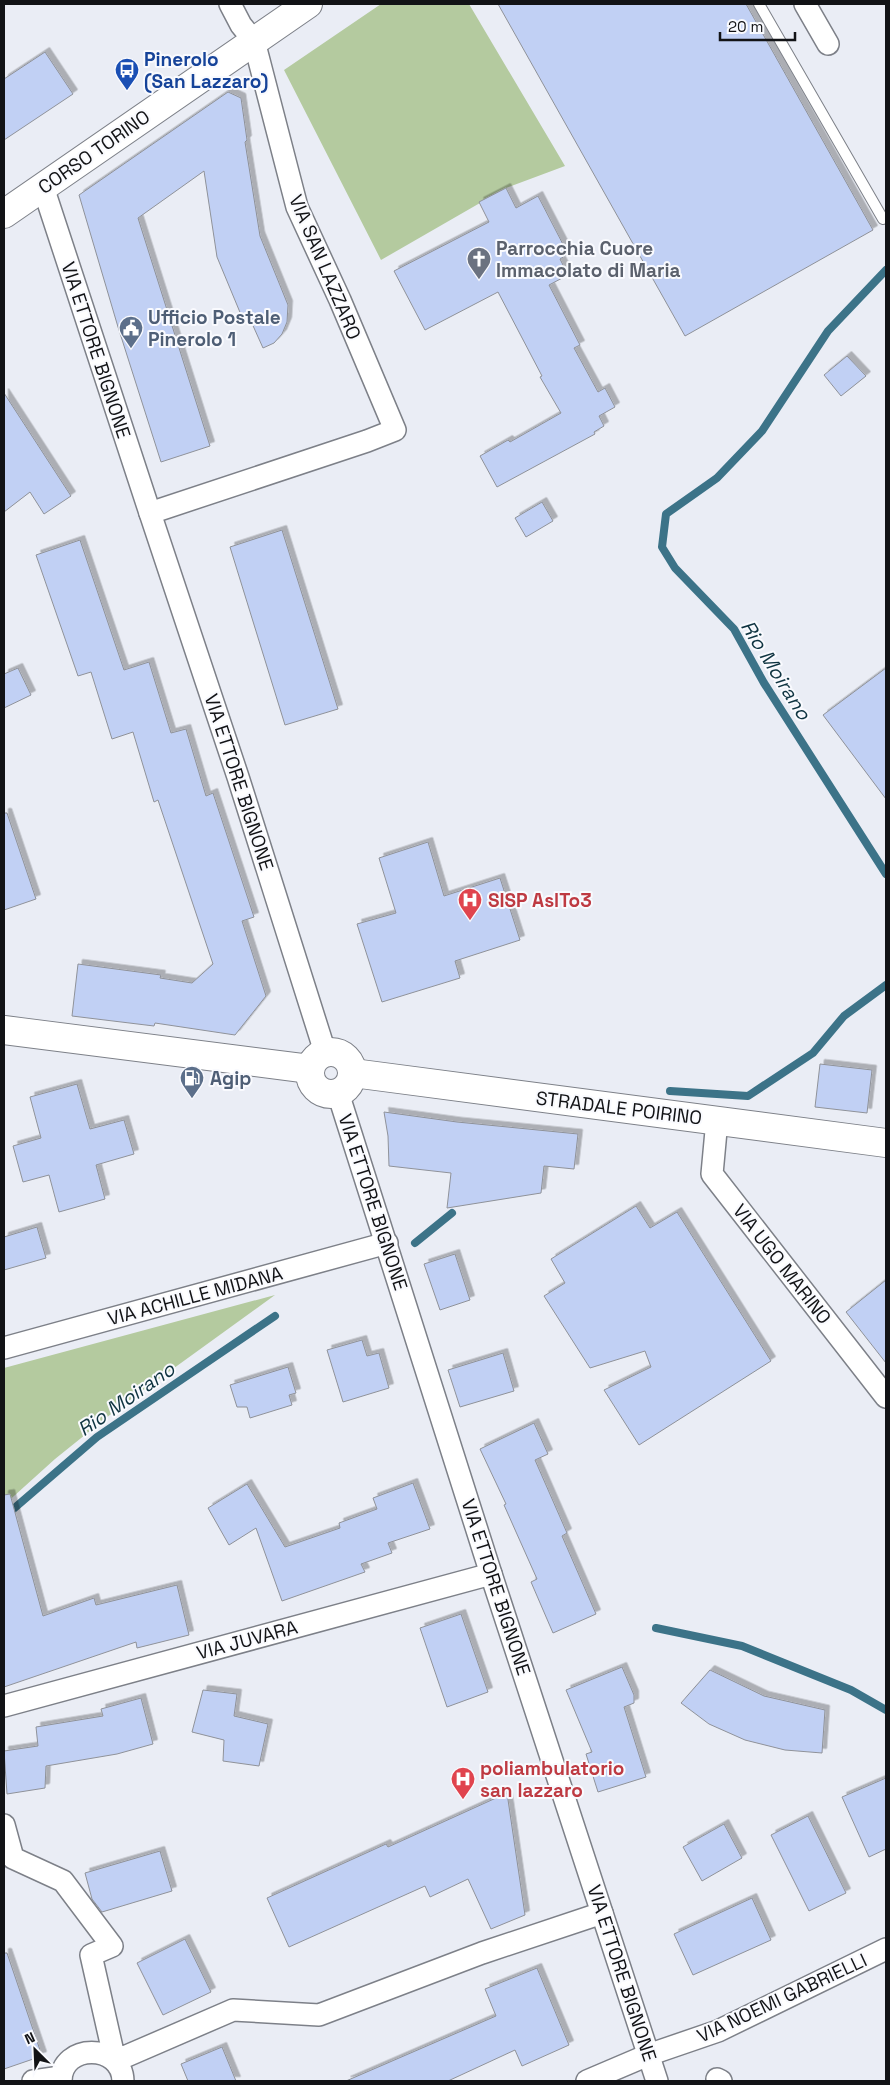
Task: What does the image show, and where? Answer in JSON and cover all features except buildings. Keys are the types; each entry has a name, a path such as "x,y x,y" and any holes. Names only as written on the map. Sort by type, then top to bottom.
{"main road":[{"name":"CORSO TORINO","path":"4,214 308,4"},
{"path":"4,1030 317,1061 331,1051 344,1055 352,1066 345,1083 330,1094 317,1089 312,1084 317,1061"},
{"name":"STRADALE POIRINO","path":"345,1083 718,1120 886,1143"}],"street":[{"path":"230,4 237,19 254,41"},
{"path":"805,4 828,44"},
{"name":"VIA SAN LAZZARO","path":"150,513 395,430 340,300 297,208 254,41"},
{"name":"VIA ETTORE BIGNONE","path":"43,187 238,777 317,1061"},
{"name":"VIA ETTORE BIGNONE","path":"345,1083 386,1243 491,1574 657,2081"},
{"name":"VIA UGO MARINO","path":"718,1120 712,1174 886,1397"},
{"name":"VIA ACHILLE MIDANA","path":"4,1348 386,1243"},
{"name":"VIA JUVARA","path":"4,1706 491,1574"},
{"path":"4,1825 13,1858 64,1881 112,1946 91,1955 115,2061 120,2069 123,2081"},
{"path":"115,2061 234,2010 319,2015 482,1953 602,1913"},
{"name":"VIA NOEMI GABRIELLI","path":"588,2081 648,2055 718,2031 886,1949"},
{"path":"33,2081 61,2079 71,2060 79,2054 88,2051 98,2052 115,2061"}],"lane":[{"path":"760,4 883,219"}],"green space":[{"path":"381,4 469,4 565,166 506,188 381,260 284,70"},
{"path":"275,1295 116,1410 55,1459 4,1505 4,1368"}],"waterway":[{"name":"Rio Moirano","path":"886,270 828,331 762,431 717,478 666,514 662,547 675,568 734,629 764,683 886,874"},
{"path":"670,1091 748,1096 813,1053 844,1016 886,985"},
{"path":"415,1243 452,1213"},
{"name":"Rio Moirano","path":"4,1517 97,1437 275,1316"},
{"path":"656,1628 742,1646 851,1690 886,1710"}],"place":[{"name":"Pinerolo (San Lazzaro)","path":"127,91"},
{"name":"Parrocchia Cuore Immacolato di Maria","path":"479,280"},
{"name":"Ufficio Postale Pinerolo 1","path":"131,349"},
{"name":"SISP AslTo3","path":"470,921"},
{"name":"Agip","path":"192,1099"},
{"name":"poliambulatorio san lazzaro","path":"463,1800"}]}
